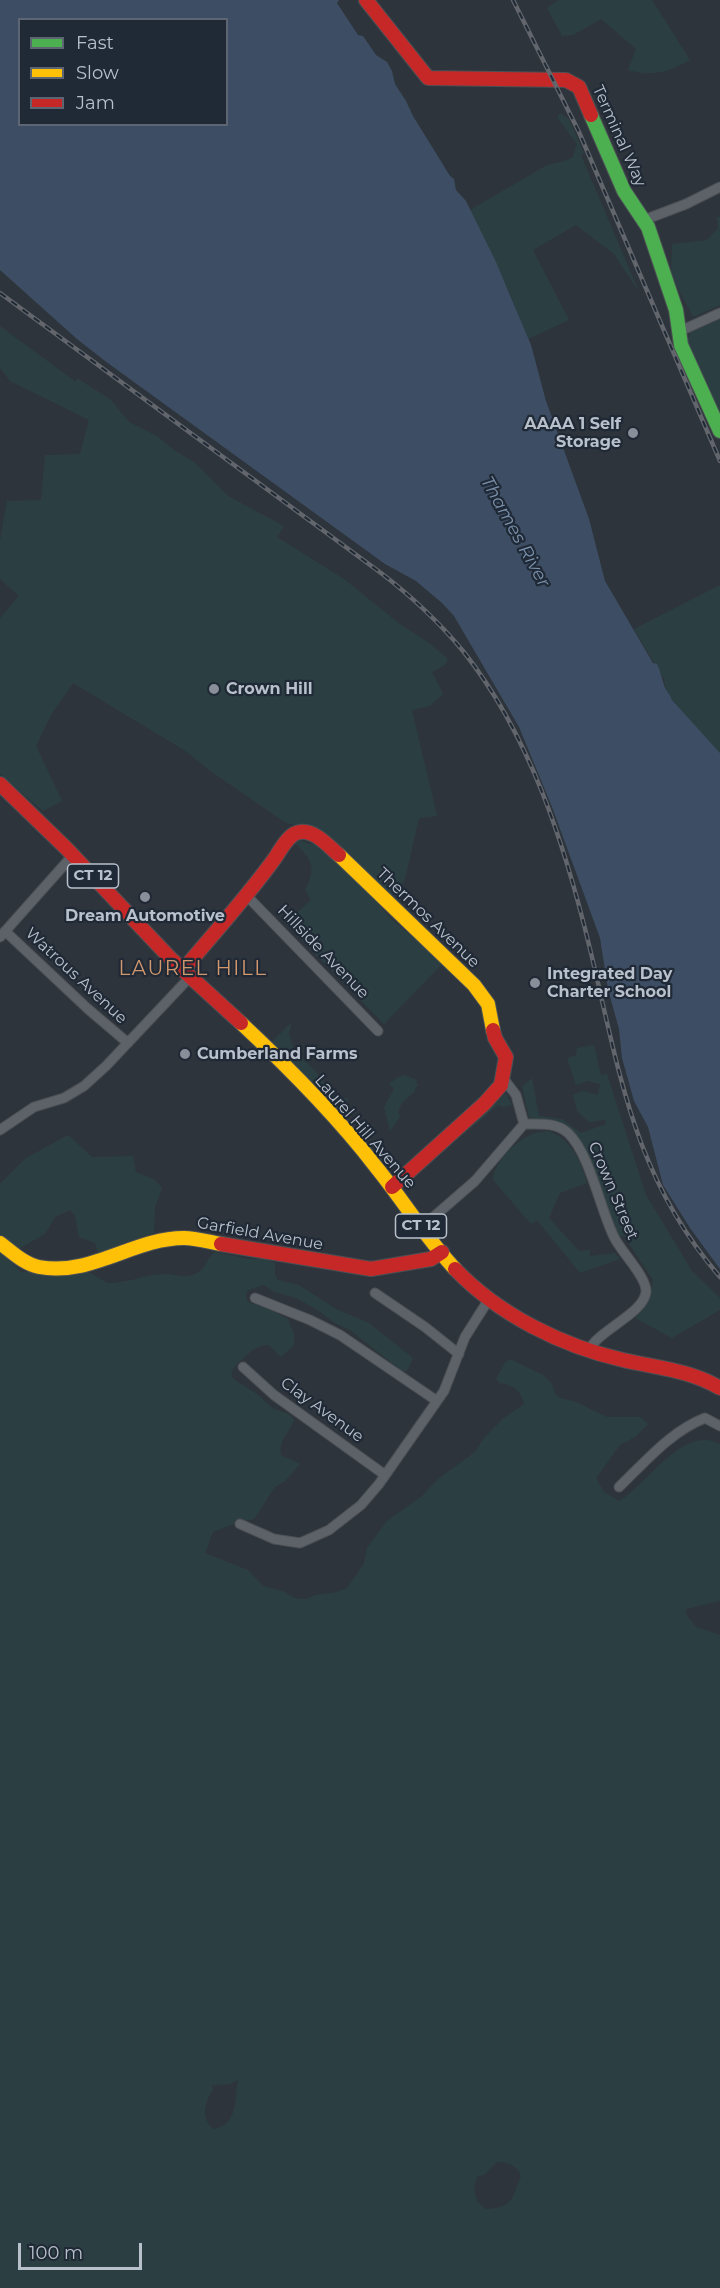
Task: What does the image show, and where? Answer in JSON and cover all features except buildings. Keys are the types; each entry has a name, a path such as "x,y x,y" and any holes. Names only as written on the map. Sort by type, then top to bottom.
{"main road":[{"name":"Terminal Way","path":"366,0 428,78 566,80 576,84 624,191 644,220 676,310 681,345 720,431"},
{"name":"CT 12","path":"1,787 73,855 186,974"},
{"name":"Thermos Avenue","path":"186,974 292,835 297,832 306,832 316,836 353,867 394,910 480,992 490,1008 496,1042 506,1057 503,1078"},
{"name":"Laurel Hill Avenue","path":"186,974 278,1060 361,1148 464,1279 489,1299 530,1324 589,1350 626,1361 681,1371 705,1378 720,1388"},
{"path":"393,1187 496,1092 503,1078"},
{"name":"Garfield Avenue","path":"0,1243 20,1260 38,1267 86,1265 135,1247 184,1238 371,1269 431,1258 442,1252"}],"street":[{"path":"644,220 686,204 720,186"},
{"path":"678,332 720,313"},
{"path":"3,934 73,855"},
{"name":"Hillside Avenue","path":"246,895 378,1031"},
{"name":"Watrous Avenue","path":"3,934 128,1043"},
{"path":"0,1130 34,1107 78,1091 128,1043 186,974"},
{"path":"423,1227 475,1182 524,1124 516,1095 503,1078"},
{"name":"Crown Street","path":"524,1124 555,1125 570,1136 585,1161 614,1236 645,1285 646,1292 643,1300 597,1338 589,1350"},
{"path":"375,1293 417,1321 459,1354"},
{"path":"255,1298 304,1317 334,1332 369,1353 437,1401"},
{"path":"240,1524 274,1539 292,1543 304,1542 329,1530 357,1508 368,1498 385,1475 447,1386 465,1337 489,1299"},
{"name":"Clay Avenue","path":"243,1367 274,1395 385,1475"},
{"path":"619,1487 665,1443 695,1422 705,1418 720,1426"}],"green space":[{"path":"559,0 652,0 690,60 675,68 660,72 646,73 628,70 636,49 601,19 573,35 562,36 547,8"},
{"path":"560,113 569,119 584,153 581,155 639,292 614,254 576,225 533,250 569,320 528,339 508,289 470,210 547,165 573,157 577,144 557,117"},
{"path":"717,217 720,217 720,305 693,317 671,275 672,244 707,240 718,228"},
{"path":"720,319 720,413 687,347 691,332"},
{"path":"0,326 76,382 77,378 111,400 129,422 157,436 194,462 228,496 284,526 277,537 344,579 448,659 445,665 432,672 443,694 430,706 412,710 437,816 419,818 405,879 399,891 387,898 317,829 286,823 184,750 73,683 51,715 36,746 62,801 43,811 0,774 0,618 19,596 0,579 0,540 7,501 41,500 45,455 80,454 89,420 10,381 0,368"},
{"path":"720,585 720,753 672,700 664,679 634,629"},
{"path":"301,840 308,844 319,843 358,879 390,918 443,963 384,1024 285,923 311,900 305,890 311,876 311,865 295,843"},
{"path":"292,1022 289,1033 295,1056 310,1065 333,1092 349,1099 334,1112 269,1045"},
{"path":"594,1045 601,1075 607,1074 646,1195 692,1271 720,1298 720,1310 672,1338 635,1318 649,1301 653,1280 624,1236 618,1237 578,1140 540,1120 529,1118 522,1086 532,1078 539,1116 562,1119 581,1133 606,1124 605,1120 589,1122 577,1111 573,1095 582,1091 598,1095 600,1084 587,1081 576,1085 567,1058 576,1055 577,1048"},
{"path":"405,1075 417,1080 418,1085 402,1103 398,1112 400,1117 390,1131 384,1107 394,1089 389,1084"},
{"path":"506,1093 512,1105 503,1107 498,1105 462,1136"},
{"path":"547,1131 568,1144 581,1166 587,1183 560,1193 549,1218 579,1251 590,1250 590,1256 615,1253 620,1259 580,1273 537,1220 531,1224 493,1180 501,1159 513,1146 536,1133"},
{"path":"68,1135 92,1157 133,1156 136,1172 155,1180 162,1188 155,1207 154,1233 99,1254 95,1243 79,1237 75,1216 70,1210 55,1217 45,1234 20,1248 18,1252 0,1235 0,1184 26,1158"},
{"path":"0,1252 21,1272 87,1271 107,1283 164,1274 193,1275 203,1268 215,1252 249,1259 264,1259 275,1263 275,1275 278,1280 299,1285 336,1309 369,1323 413,1358 407,1371 402,1371 350,1330 296,1298 274,1292 264,1285 248,1290 246,1296 248,1301 269,1308 288,1319 294,1334 294,1345 281,1357 269,1345 255,1349 239,1362 232,1374 236,1381 274,1409 292,1417 294,1420 281,1445 281,1455 300,1464 285,1481 275,1487 254,1519 213,1532 205,1553 248,1570 263,1586 285,1592 294,1598 306,1599 347,1588 364,1564 367,1548 387,1521 422,1496 438,1479 475,1452 484,1438 504,1418 524,1404 516,1389 496,1379 504,1364 510,1359 543,1375 552,1384 555,1394 560,1398 576,1402 607,1417 640,1417 648,1424 635,1437 620,1445 596,1478 604,1492 619,1501 679,1449 693,1442 706,1440 720,1444 720,1601 686,1609 686,1614 696,1627 720,1635 720,2288 0,2288","holes":["238,2080 231,2117 221,2127 213,2129 205,2115 206,2105 213,2089 212,2085 230,2084","497,2162 511,2165 521,2176 510,2201 501,2207 485,2209 477,2201 474,2188 477,2177 485,2174"]}],"water":[{"name":"Thames River","path":"0,0 339,0 337,3 358,35 363,36 376,55 387,62 395,84 450,176 454,179 456,190 466,201 496,262 531,345 546,401 589,519 605,581 653,663 657,664 672,700 720,753 720,1269 690,1228 663,1185 648,1127 634,1101 622,1058 619,1029 608,989 600,938 552,807 519,727 454,616 416,581 385,564 77,339 0,270"}],"railway":[{"path":"513,0 579,132 720,461"},
{"path":"0,293 381,573 424,610 463,651 508,718 542,792 580,910 621,1081 649,1162 667,1201 691,1239 720,1277"}],"traffic: fast":[{"path":"591,115 624,191 648,227 676,310 681,345 720,431"}],"traffic: slow":[{"path":"339,855 474,985 488,1004 493,1030"},
{"path":"241,1023 294,1074 345,1129 455,1269"},
{"path":"0,1243 28,1263 58,1269 76,1267 166,1240 189,1238 221,1244"}],"traffic: jam":[{"path":"366,0 428,78 566,80 579,87 591,115"},
{"path":"0,784 66,848 172,960 241,1023"},
{"path":"183,970 253,887 292,835 300,832 311,833 339,855"},
{"path":"392,1187 484,1104 501,1085 506,1057 493,1030"},
{"path":"221,1244 371,1269 431,1259 442,1252"},
{"path":"455,1269 491,1301 555,1337 600,1354 685,1373 720,1388"}],"place":[{"name":"AAAA 1 Self Storage","path":"633,433"},
{"name":"Crown Hill","path":"214,689"},
{"name":"Dream Automotive","path":"145,897"},
{"name":"Integrated Day Charter School","path":"535,983"},
{"name":"Cumberland Farms","path":"185,1054"}],"district":[{"name":"LAUREL HILL","path":"193,969"}]}
